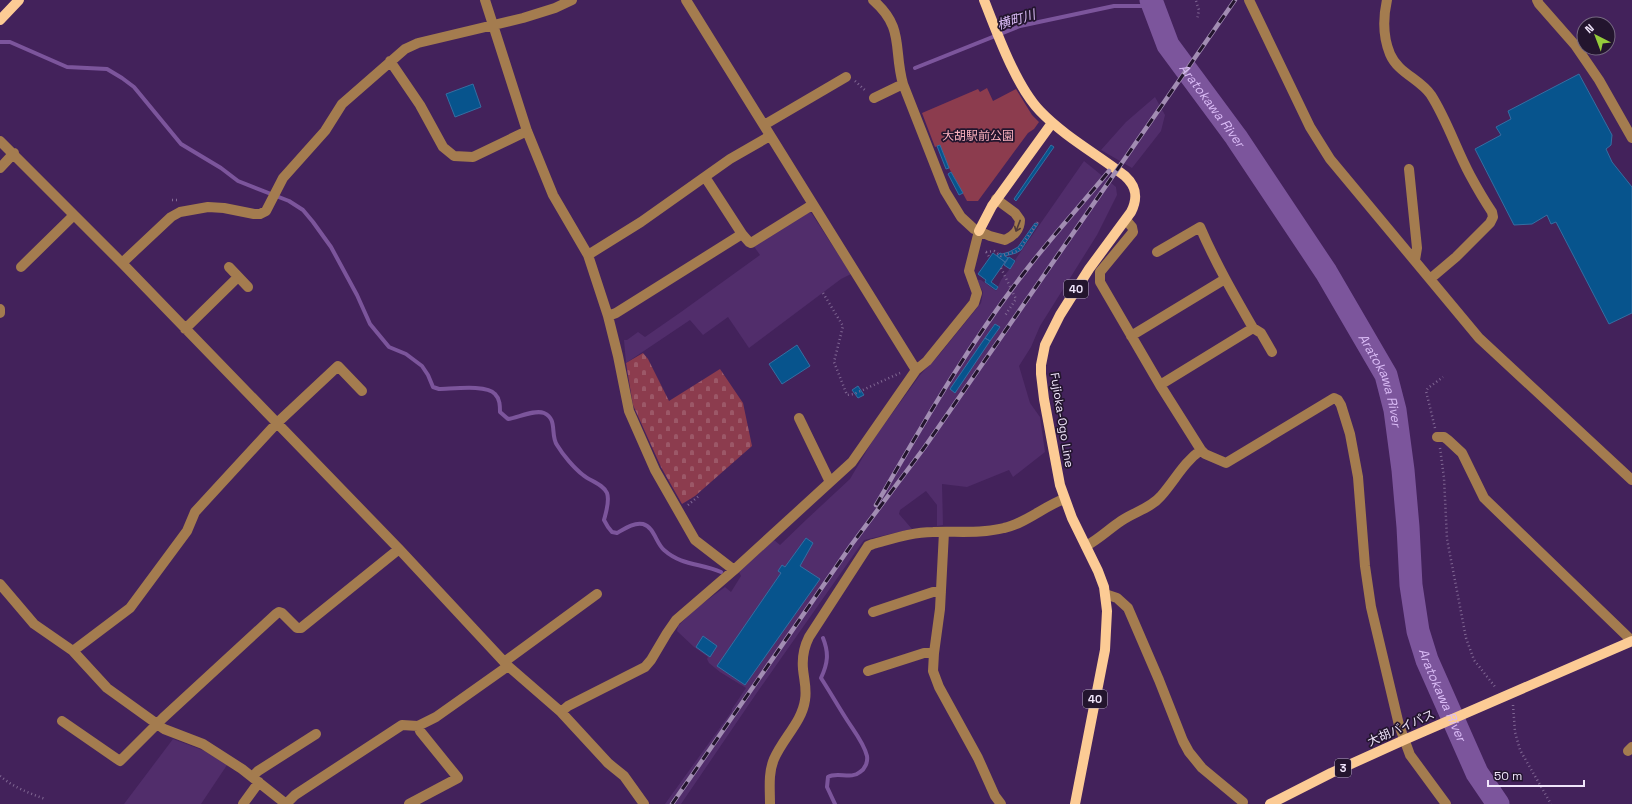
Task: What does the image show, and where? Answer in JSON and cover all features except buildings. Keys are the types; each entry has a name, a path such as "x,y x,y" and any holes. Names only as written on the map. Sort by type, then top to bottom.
{"main road":[{"path":"0,20 19,0"},
{"name":"Fujioka-Ogo Line","path":"984,0 1000,40 1029,99 1052,123 1069,137 1117,169 1130,181 1137,197 1135,204 1126,220 1077,287 1052,327 1045,344 1041,365 1042,386 1052,448 1064,499 1098,571 1105,594 1107,611 1104,650 1075,804"},
{"path":"979,231 996,199 1052,123"},
{"name":"大胡バイパス","path":"1270,804 1325,776 1404,740 1632,641"}],"street":[{"path":"485,0 527,131 553,195 588,255 608,316 618,356 627,406 655,470 695,540 734,570"},
{"path":"122,263 171,216 180,212 208,207 260,214 266,211 272,202 277,188 283,178 325,131 342,104 406,49 418,43 492,24 523,18 572,0"},
{"path":"686,0 812,205 916,370"},
{"path":"873,0 892,20 897,40 903,84 945,191 961,217 968,225 979,231 1005,240 1014,235 1020,220 1018,216 996,199"},
{"path":"1249,0 1310,127 1330,159 1487,346 1632,480"},
{"path":"1386,0 1384,20 1392,58 1399,68 1422,84 1436,103 1470,175 1492,212 1493,217 1490,223 1456,257 1430,279"},
{"path":"1537,0 1538,4 1575,45 1599,80 1632,138"},
{"path":"390,62 420,105 443,147 454,156 473,157 527,131"},
{"path":"764,125 846,77"},
{"path":"874,98 903,84"},
{"path":"588,255 641,222 730,159 770,136"},
{"path":"0,141 14,153 122,263 276,424 399,549 506,664 561,712 608,763 624,776 644,804"},
{"path":"0,168 14,153"},
{"path":"1409,169 1417,248 1414,260"},
{"path":"705,177 742,234 751,243 812,205"},
{"path":"21,267 74,214"},
{"path":"1126,220 1132,227 1133,232 1103,269 1099,278 1102,286 1160,385 1205,454 1226,463 1334,398 1338,400 1341,405 1350,434 1358,477 1365,566 1371,607 1404,740 1414,762 1446,804"},
{"path":"1158,252 1200,227 1214,259 1253,328 1261,333 1272,352"},
{"path":"561,712 568,706 645,667 676,620 734,570 854,459 916,370 927,361 974,303 977,293 968,271 979,231"},
{"path":"608,316 616,313 742,234"},
{"path":"229,267 248,287"},
{"path":"185,329 238,277"},
{"path":"1132,336 1225,279"},
{"path":"1160,385 1253,328"},
{"path":"73,651 130,608 188,531 194,512 276,424 338,366 362,391"},
{"path":"799,418 830,482"},
{"path":"1437,437 1448,440 1462,453 1484,498 1632,641"},
{"path":"1086,546 1107,533 1121,521 1155,502 1167,489 1191,457 1201,450"},
{"path":"770,804 771,769 774,759 799,719 805,701 806,691 803,657 809,636 868,546 912,534 990,531 1003,528 1028,519 1064,499"},
{"path":"944,532 941,592 934,653 934,671 939,687 978,758 998,803"},
{"path":"62,721 120,761 276,614 279,612 282,613 297,628 301,628 399,549"},
{"path":"0,584 34,624 73,651 107,688 158,724 164,730 203,744 256,780 286,804 295,795 402,725 418,726 436,717 597,594"},
{"path":"873,612 933,592 941,592"},
{"path":"1105,594 1117,598 1128,608 1183,741 1189,752 1202,768 1243,802"},
{"path":"868,671 924,653 934,653"},
{"path":"409,804 458,778 420,732 418,726"},
{"path":"243,804 256,780 258,771 316,734"}],"path":[{"path":"1196,1 1199,10 1197,20"},
{"path":"846,77 851,77 874,98"},
{"path":"1001,268 1016,299 1004,317"},
{"path":"824,293 843,326 834,362 847,395 854,394 902,372 916,370"},
{"path":"1442,377 1426,391 1437,437 1444,478 1447,540 1466,638 1474,660 1503,696"},
{"path":"682,509 700,494"},
{"path":"1513,704 1515,732 1520,750 1551,804"},
{"path":"0,776 26,792 45,799"}],"shaded area":[{"path":"1155,97 1165,115 1161,131 1132,168 1101,150 1126,122"},
{"path":"1084,161 1116,187 1117,195 1097,235 1040,326 1031,347 1019,366 1030,403 1040,417 1045,452 1013,477 1009,470 967,487 942,484 943,525 937,526 937,505 926,491 900,510 899,514 912,529 864,540 681,804 665,804 732,711 746,688 720,672 709,663 707,659 708,657 694,647 677,631 678,626 695,609 725,587 731,592 741,576 739,572 774,540 780,545 850,479 873,440 920,375 939,355 981,303 983,292 977,280 981,280 996,291 1001,280 1016,261 1015,260"},
{"path":"810,211 851,274 841,279 749,348 728,317 703,335 690,320 626,363 624,340 627,340 638,332 645,337 760,255 753,245"},
{"path":"173,739 205,751 227,765 201,804 124,804"}],"green space":[{"name":"大胡駅前公園","path":"987,88 993,101 1016,89 1032,115 1039,122 1034,129 1028,133 978,201 967,201 949,168 940,145 935,147 922,113 978,89 980,92"},
{"path":"643,353 648,359 669,401 720,369 743,403 752,446 695,496 682,504 661,467 633,405 626,363"}],"waterway":[{"name":"Aratokawa River","path":"1151,0 1168,45 1236,137 1326,272 1386,375 1395,410 1403,470 1411,585 1418,631 1427,660 1477,773 1498,804"},
{"name":"横町川","path":"915,68 1020,26 1114,6 1153,6"},
{"path":"0,42 10,42 67,67 107,69 134,87 181,144 221,168 238,181 289,201 303,210 331,247 357,295 370,324 389,347 406,354 422,366 433,387 439,389 477,388 491,391 498,398 500,412 508,419 536,412 544,413 551,419 555,441 562,453 572,465 586,477 603,487 607,493 608,503 604,520 612,532 617,533 633,525 643,524 650,528 661,547 671,555 685,562 721,572"},
{"path":"823,638 827,658 821,678 861,742 867,756 867,763 862,771 848,776 832,775 828,777 827,787 835,804"}],"railway":[{"path":"672,804 852,544 924,448 1235,0"},
{"path":"876,505 947,384 1006,297 1037,256 1109,171"}]}
